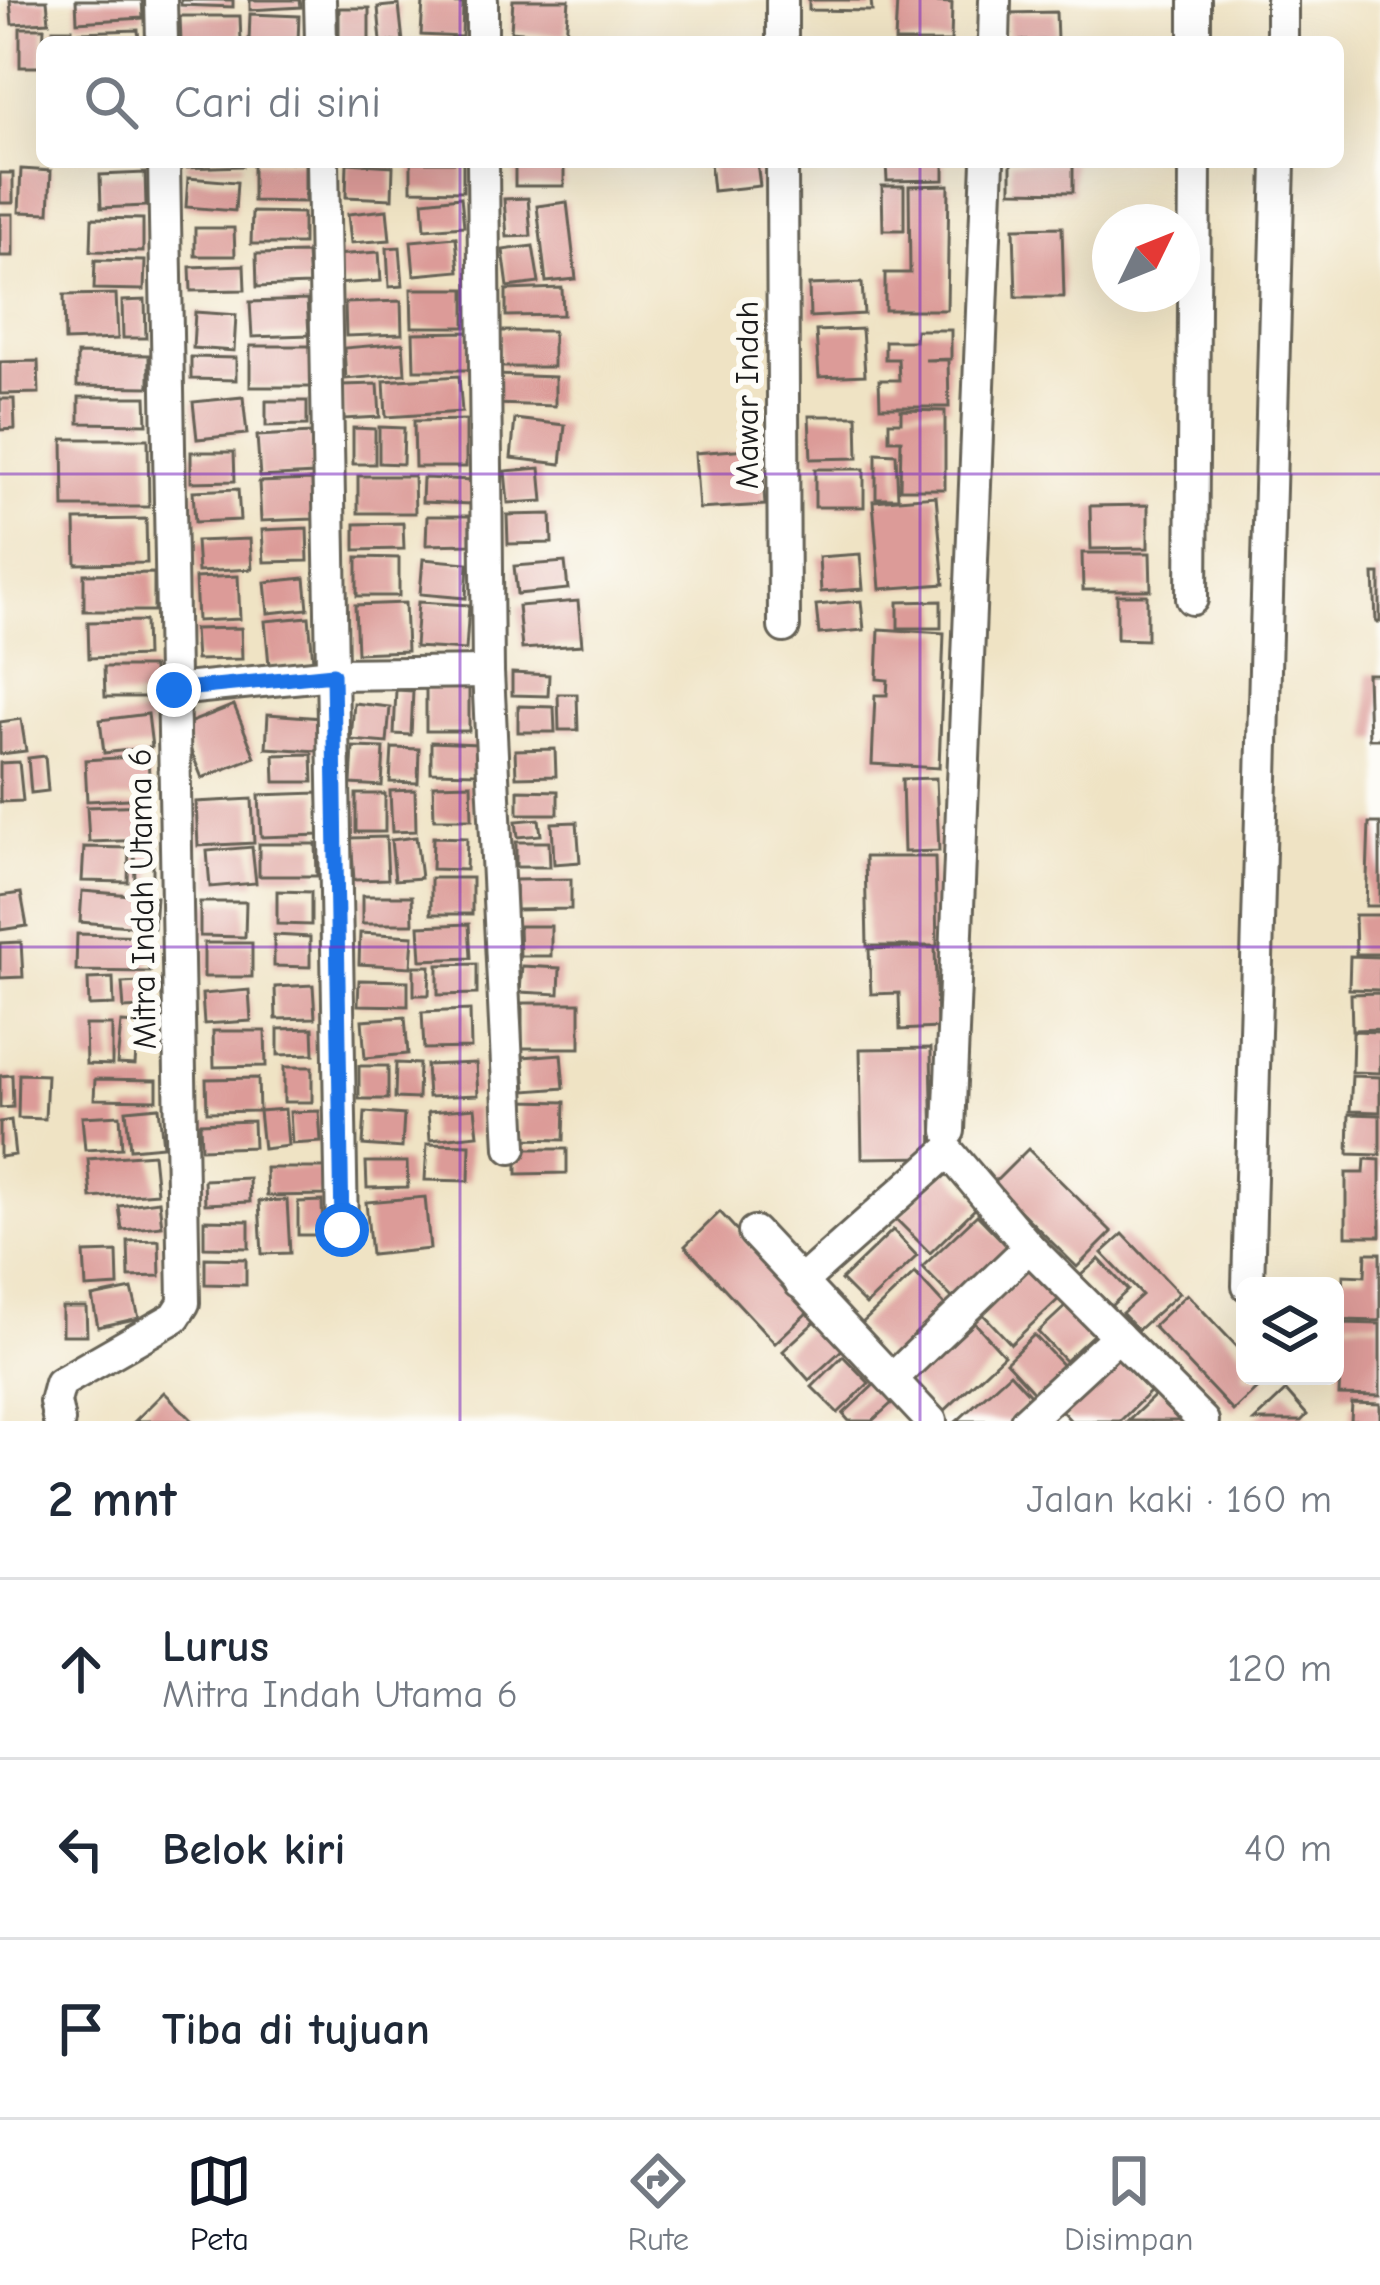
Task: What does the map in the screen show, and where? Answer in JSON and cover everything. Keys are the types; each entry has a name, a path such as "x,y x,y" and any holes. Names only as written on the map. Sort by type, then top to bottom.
{"street":[{"path":"161,0 162,36"},
{"path":"320,0 321,36"},
{"path":"482,0 482,36"},
{"path":"782,0 782,36"},
{"path":"994,36 995,0"},
{"path":"1195,0 1195,36"},
{"path":"1282,0 1282,36"},
{"name":"Mitra Indah Utama 6","path":"59,1421 55,1402 60,1383 175,1317 184,1304 164,168"},
{"path":"323,168 342,1230"},
{"path":"483,168 488,672 511,1148"},
{"name":"Mawar Indah","path":"782,168 784,627"},
{"path":"949,1131 988,168"},
{"path":"1192,599 1195,168"},
{"path":"1248,1277 1279,168"},
{"path":"174,690 333,674 488,672"},
{"path":"800,1283 948,1150 1029,1247 1203,1421"},
{"path":"754,1232 931,1421"},
{"path":"892,1378 1029,1247"},
{"path":"1026,1421 1118,1336"}],"building":[{"path":"10,0 47,0 49,22 12,24"},
{"path":"76,0 142,0 143,18 77,22"},
{"path":"181,0 233,0 233,7 181,5"},
{"path":"250,0 300,0 301,7 250,10"},
{"path":"513,0 569,0 566,36 511,31"},
{"path":"809,0 871,0 872,11 809,10"},
{"path":"897,0 952,3 951,36 895,36"},
{"path":"423,2 463,4 462,36 421,35"},
{"path":"399,5 402,36 380,36 378,7"},
{"path":"339,8 369,8 369,36 339,36"},
{"path":"1056,12 1057,36 1009,36 1008,13"},
{"path":"250,14 299,16 298,36 249,36"},
{"path":"180,16 240,16 241,36 181,36"},
{"path":"20,28 44,28 44,36 36,36 36,67 20,67"},
{"path":"53,29 72,29 72,36 53,36"},
{"path":"138,30 138,36 80,36 80,32"},
{"path":"253,168 305,168 305,202 253,201"},
{"path":"347,168 393,168 392,199 346,197"},
{"path":"411,168 463,168 463,191 411,190"},
{"path":"515,168 564,168 564,186 515,186"},
{"path":"711,168 758,168 760,186 713,191"},
{"path":"886,168 944,168 944,180 887,181"},
{"path":"1011,168 1073,168 1073,192 1011,191"},
{"path":"21,169 51,171 49,213 19,212"},
{"path":"0,173 13,173 13,203 0,203"},
{"path":"145,173 146,206 101,208 100,175"},
{"path":"188,178 237,182 235,211 186,207"},
{"path":"949,185 947,310 885,310 885,273 910,273 909,186"},
{"path":"882,186 904,186 904,230 883,230"},
{"path":"461,197 464,226 425,229 423,201"},
{"path":"528,198 531,236 507,237 504,199"},
{"path":"567,202 576,279 546,282 537,206"},
{"path":"387,210 390,240 351,243 348,214"},
{"path":"252,212 303,213 303,244 251,244"},
{"path":"0,214 13,214 13,256 0,256"},
{"path":"92,218 143,219 143,252 91,251"},
{"path":"1062,227 1064,297 1016,297 1014,228"},
{"path":"195,228 234,228 235,256 195,256"},
{"path":"456,237 459,271 414,275 411,241"},
{"path":"533,246 539,283 508,287 503,250"},
{"path":"400,247 403,286 389,287 387,248"},
{"path":"379,252 381,281 336,284 334,255"},
{"path":"307,253 309,285 257,287 256,254"},
{"path":"95,260 145,261 144,290 94,289"},
{"path":"244,265 245,290 191,291 190,267"},
{"path":"862,283 864,314 810,317 809,285"},
{"path":"562,288 563,315 506,316 506,290"},
{"path":"411,289 465,289 465,327 412,327"},
{"path":"116,294 118,339 65,341 64,295"},
{"path":"145,300 146,338 123,338 122,301"},
{"path":"307,300 309,335 252,337 250,302"},
{"path":"401,301 402,334 346,336 345,303"},
{"path":"195,312 236,315 234,351 193,348"},
{"path":"862,329 865,375 819,377 816,331"},
{"path":"916,330 951,330 951,359 925,360 948,360 949,407 880,407 879,380 899,380 898,359 885,359 885,341 915,341"},
{"path":"500,331 553,331 553,367 500,367"},
{"path":"469,332 470,370 414,370 413,333"},
{"path":"403,343 405,374 346,379 344,348"},
{"path":"250,346 315,346 316,387 250,387"},
{"path":"77,354 149,355 149,387 77,386"},
{"path":"191,357 236,358 236,380 191,379"},
{"path":"38,361 39,393 0,394 0,362"},
{"path":"496,375 555,377 555,406 495,404"},
{"path":"459,376 462,412 386,417 384,381"},
{"path":"378,384 380,417 343,419 341,385"},
{"path":"79,397 146,397 147,424 79,423"},
{"path":"243,397 247,434 197,439 193,402"},
{"path":"0,399 14,399 15,429 0,430"},
{"path":"266,401 307,401 307,425 266,426"},
{"path":"901,410 945,411 945,489 900,489 901,440 889,440 889,422 901,422"},
{"path":"809,416 857,416 858,458 811,459"},
{"path":"515,419 565,425 561,464 511,458"},
{"path":"466,420 466,467 415,467 414,421"},
{"path":"379,427 404,428 403,464 379,463"},
{"path":"353,428 375,429 375,464 353,464"},
{"path":"311,433 314,474 260,477 257,436"},
{"path":"63,439 148,439 149,507 64,507"},
{"path":"761,448 765,505 699,509 695,453"},
{"path":"191,452 234,452 235,481 191,482"},
{"path":"876,453 896,454 898,498 876,498"},
{"path":"540,468 543,501 508,503 505,471"},
{"path":"815,469 864,469 864,507 815,507"},
{"path":"358,476 414,476 415,513 358,513"},
{"path":"423,478 472,480 472,504 422,502"},
{"path":"312,480 314,519 261,521 259,482"},
{"path":"238,489 240,520 195,522 193,491"},
{"path":"936,496 944,584 880,589 873,501"},
{"path":"1148,505 1148,548 1091,549 1090,506"},
{"path":"551,514 552,543 508,544 507,515"},
{"path":"427,516 470,516 470,544 426,545"},
{"path":"146,519 147,563 76,564 75,520"},
{"path":"403,523 404,549 355,550 355,524"},
{"path":"307,528 308,561 264,562 262,530"},
{"path":"250,539 252,569 198,572 196,541"},
{"path":"1082,553 1150,553 1151,590 1083,590"},
{"path":"860,554 863,589 821,592 819,557"},
{"path":"357,557 399,558 399,596 357,596"},
{"path":"423,559 468,563 466,598 420,594"},
{"path":"565,562 568,589 517,594 514,566"},
{"path":"154,573 154,611 84,611 84,574"},
{"path":"1374,574 1380,574 1380,622 1376,622"},
{"path":"238,576 240,619 197,621 195,578"},
{"path":"305,578 308,609 268,613 265,582"},
{"path":"1117,595 1147,595 1147,640 1117,639"},
{"path":"578,601 582,645 522,649 518,606"},
{"path":"861,601 864,630 819,634 816,605"},
{"path":"941,601 941,628 898,628 898,602"},
{"path":"418,602 469,605 466,650 415,647"},
{"path":"405,603 407,651 357,653 355,605"},
{"path":"309,617 313,661 269,665 265,621"},
{"path":"145,621 146,656 89,658 88,622"},
{"path":"241,628 242,659 196,660 194,629"},
{"path":"879,629 944,633 939,768 872,764 875,695 887,695 888,680 877,679"},
{"path":"104,667 153,667 154,697 105,697"},
{"path":"512,673 549,675 548,696 512,695"},
{"path":"1367,674 1380,674 1380,739 1369,739"},
{"path":"426,688 469,688 469,731 426,731"},
{"path":"396,690 413,691 411,735 394,734"},
{"path":"558,694 577,694 578,730 559,730"},
{"path":"354,703 390,707 387,743 351,740"},
{"path":"234,705 255,757 202,778 181,726"},
{"path":"518,706 554,707 555,732 518,732"},
{"path":"148,714 152,747 104,753 100,720"},
{"path":"268,714 321,718 319,751 266,748"},
{"path":"21,719 26,751 0,754 0,722"},
{"path":"431,742 478,744 477,773 431,772"},
{"path":"353,747 384,748 382,786 351,784"},
{"path":"392,748 419,749 418,783 390,782"},
{"path":"555,749 556,776 516,777 515,750"},
{"path":"312,754 313,782 275,782 274,755"},
{"path":"45,756 48,791 31,793 28,758"},
{"path":"148,756 150,798 87,801 85,760"},
{"path":"19,762 23,801 0,802 0,763"},
{"path":"936,778 939,851 904,852 902,779"},
{"path":"471,784 472,819 434,819 433,785"},
{"path":"415,790 416,831 392,832 390,791"},
{"path":"518,790 558,791 558,814 518,814"},
{"path":"318,793 320,835 261,837 259,795"},
{"path":"356,794 385,794 385,832 356,832"},
{"path":"252,799 254,843 198,846 196,802"},
{"path":"147,805 148,840 89,842 87,807"},
{"path":"539,819 541,835 518,837 516,821"},
{"path":"577,822 580,862 554,864 552,823"},
{"path":"1369,823 1380,823 1380,906 1366,906"},
{"path":"386,837 388,879 354,880 351,838"},
{"path":"416,837 421,878 395,880 391,840"},
{"path":"433,837 467,838 466,870 432,869"},
{"path":"516,842 549,842 550,867 516,867"},
{"path":"259,844 316,844 317,876 259,876"},
{"path":"84,847 129,848 128,882 82,881"},
{"path":"252,847 256,883 210,887 207,851"},
{"path":"153,848 153,881 135,881 134,849"},
{"path":"865,857 935,857 937,946 867,946"},
{"path":"431,878 472,878 472,914 431,914"},
{"path":"571,879 571,909 516,910 515,880"},
{"path":"82,891 156,897 154,928 80,922"},
{"path":"277,891 311,892 311,925 277,924"},
{"path":"21,893 27,926 0,930 0,896"},
{"path":"362,896 412,896 413,924 362,924"},
{"path":"200,902 246,902 245,937 200,936"},
{"path":"1355,915 1380,915 1380,954 1356,954"},
{"path":"469,924 471,958 421,960 419,926"},
{"path":"519,926 551,926 551,956 520,956"},
{"path":"360,933 413,936 411,967 359,964"},
{"path":"77,934 151,936 150,972 76,971"},
{"path":"274,935 310,937 310,967 274,966"},
{"path":"21,942 23,977 0,978 0,943"},
{"path":"204,943 252,943 252,977 204,977"},
{"path":"935,947 937,1028 900,1030 899,993 871,994 869,949"},
{"path":"1350,956 1380,957 1380,990 1349,989"},
{"path":"477,964 477,994 438,995 438,965"},
{"path":"414,966 430,966 429,995 414,995"},
{"path":"522,966 560,968 559,994 520,992"},
{"path":"113,978 114,1005 89,1006 88,979"},
{"path":"359,980 408,981 408,1006 358,1005"},
{"path":"161,981 163,1007 124,1009 122,983"},
{"path":"313,985 315,1018 276,1019 275,987"},
{"path":"249,990 251,1021 204,1024 202,994"},
{"path":"1380,993 1380,1029 1352,1030 1351,994"},
{"path":"522,1003 580,1003 580,1048 522,1048"},
{"path":"470,1010 471,1048 424,1049 422,1012"},
{"path":"405,1017 408,1054 365,1058 362,1020"},
{"path":"121,1023 138,1024 135,1065 117,1064"},
{"path":"85,1025 112,1025 112,1065 86,1064"},
{"path":"313,1028 314,1054 278,1055 278,1029"},
{"path":"213,1031 265,1031 266,1066 214,1067"},
{"path":"1353,1031 1380,1032 1380,1073 1352,1072"},
{"path":"931,1048 933,1157 862,1158 860,1049"},
{"path":"561,1054 564,1088 526,1091 523,1057"},
{"path":"396,1063 419,1064 418,1099 395,1098"},
{"path":"476,1063 478,1095 428,1097 426,1065"},
{"path":"359,1066 388,1066 388,1099 359,1099"},
{"path":"284,1067 312,1067 312,1102 284,1102"},
{"path":"19,1074 47,1075 45,1119 18,1118"},
{"path":"12,1075 13,1107 0,1108 0,1076"},
{"path":"1352,1076 1380,1077 1380,1112 1350,1111"},
{"path":"258,1078 259,1111 207,1112 206,1079"},
{"path":"95,1079 157,1080 157,1100 94,1099"},
{"path":"520,1101 565,1102 564,1140 520,1139"},
{"path":"159,1107 163,1146 130,1149 126,1110"},
{"path":"475,1108 478,1135 430,1140 428,1112"},
{"path":"285,1109 288,1146 263,1149 259,1111"},
{"path":"319,1111 321,1142 292,1144 290,1112"},
{"path":"365,1112 404,1115 402,1148 363,1145"},
{"path":"1349,1114 1380,1115 1380,1155 1348,1154"},
{"path":"120,1115 122,1148 85,1150 82,1117"},
{"path":"11,1120 15,1155 0,1157 0,1122"},
{"path":"253,1121 254,1147 201,1149 200,1123"},
{"path":"427,1144 470,1145 469,1181 425,1180"},
{"path":"517,1149 567,1149 567,1173 517,1174"},
{"path":"1028,1149 1112,1232 1077,1267 993,1184"},
{"path":"153,1154 157,1193 91,1198 88,1159"},
{"path":"1365,1159 1380,1160 1380,1236 1346,1236 1346,1173 1364,1173"},
{"path":"366,1162 407,1162 408,1187 367,1188"},
{"path":"266,1168 328,1168 328,1195 267,1196"},
{"path":"946,1170 980,1204 930,1253 896,1219"},
{"path":"249,1178 250,1202 205,1204 204,1180"},
{"path":"425,1197 430,1249 371,1255 366,1202"},
{"path":"287,1200 290,1253 262,1254 259,1201"},
{"path":"159,1201 162,1226 122,1230 119,1206"},
{"path":"322,1201 323,1235 298,1235 298,1202"},
{"path":"720,1212 810,1310 775,1343 685,1246"},
{"path":"977,1215 1009,1248 954,1300 922,1267"},
{"path":"204,1220 249,1221 249,1248 204,1247"},
{"path":"893,1230 917,1256 866,1305 841,1280"},
{"path":"1123,1234 1179,1293 1138,1330 1122,1313 1142,1295 1102,1253"},
{"path":"159,1240 160,1276 129,1277 128,1241"},
{"path":"117,1252 118,1286 86,1288 84,1253"},
{"path":"1366,1253 1380,1253 1380,1321 1344,1320 1343,1275 1365,1276"},
{"path":"205,1258 246,1259 246,1285 205,1284"},
{"path":"1099,1259 1128,1290 1110,1307 1080,1276"},
{"path":"1033,1264 1062,1296 1011,1344 981,1312"},
{"path":"915,1273 948,1309 893,1362 859,1326"},
{"path":"132,1289 139,1318 98,1327 92,1297"},
{"path":"1187,1294 1236,1346 1236,1385 1261,1385 1233,1411 1153,1326"},
{"path":"1069,1303 1096,1332 1065,1361 1038,1332"},
{"path":"62,1307 86,1307 87,1335 62,1335"},
{"path":"819,1318 845,1347 809,1380 783,1351"},
{"path":"975,1323 1004,1355 941,1414 911,1381"},
{"path":"1344,1323 1380,1324 1380,1396 1339,1395 1339,1385 1344,1385"},
{"path":"1034,1335 1070,1373 1041,1400 1006,1362"},
{"path":"1117,1355 1151,1391 1120,1421 1071,1421 1060,1409"},
{"path":"843,1356 869,1383 838,1413 812,1387"},
{"path":"1010,1373 1033,1398 1009,1421 957,1421"},
{"path":"876,1383 893,1402 872,1421 849,1421 843,1414"},
{"path":"1163,1388 1193,1421 1128,1421"},
{"path":"1286,1391 1307,1415 1301,1421 1254,1421"},
{"path":"164,1392 193,1421 135,1421"},
{"path":"1352,1403 1380,1404 1380,1421 1351,1421"}],"route":[{"path":"174,690 333,674 342,1230"}]}
